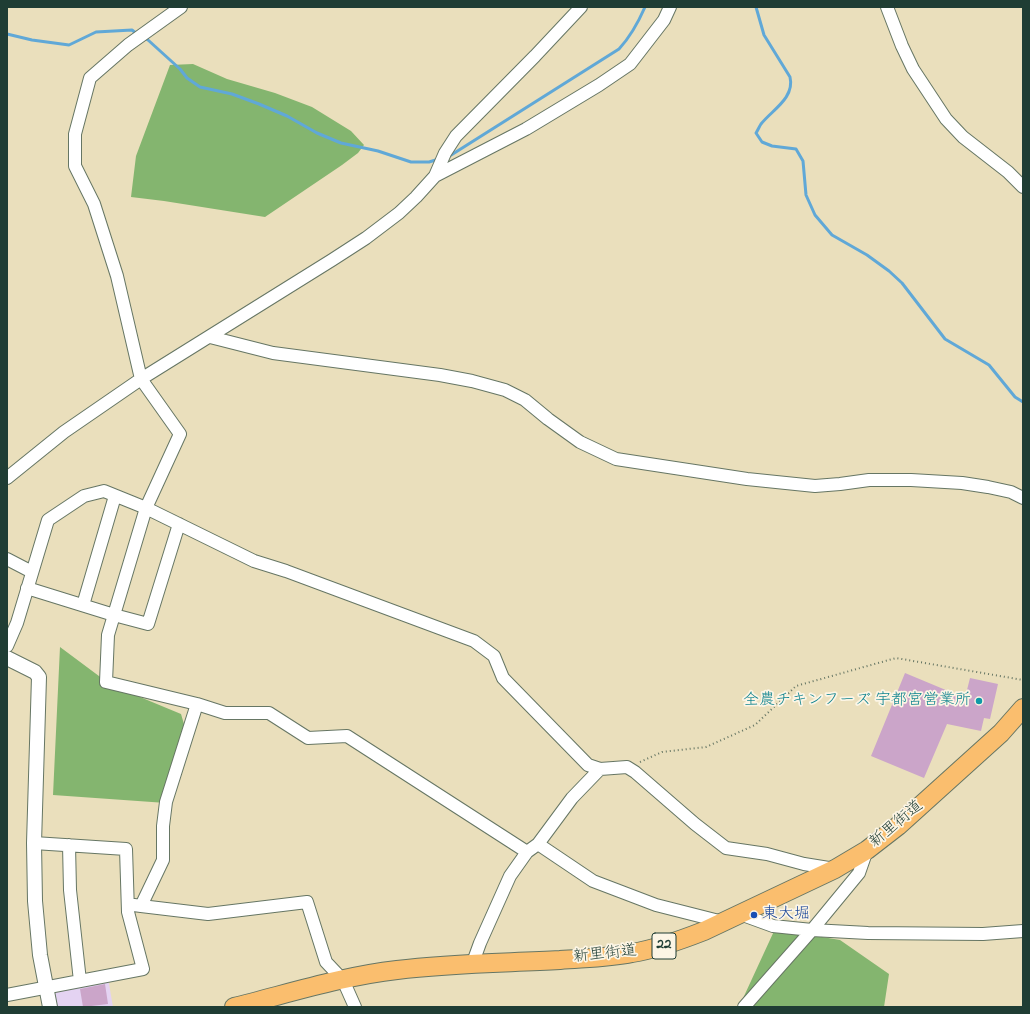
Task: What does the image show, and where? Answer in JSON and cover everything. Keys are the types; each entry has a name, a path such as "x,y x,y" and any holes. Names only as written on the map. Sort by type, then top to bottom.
{"main road":[{"name":"新里街道","path":"234,1007 343,980 395,970 433,966 472,965 632,954 659,948 684,939 723,922 835,868 867,850 898,826 1001,733 1023,708"}],"street":[{"path":"181,7 135,40 90,78 74,134 75,166 94,204 117,276 141,379 180,434 146,508 108,635 106,682 197,704 225,713 269,713 308,738 347,736 527,852"},
{"path":"7,478 64,432 141,379 366,238 399,213 437,171 445,153 456,136 581,7"},
{"path":"437,171 526,129 599,85 630,64 664,20 670,7"},
{"path":"887,7 902,46 913,69 946,119 963,137 1008,172 1023,186"},
{"path":"210,337 273,353 472,381 505,390 525,400 580,442 616,459 732,476 815,486 869,480 911,480 962,483 1011,492 1023,498"},
{"path":"7,646 12,620 27,588 48,520 84,496 104,491 146,508 254,561 286,571 474,641 494,656 503,678 588,765 600,769 627,767 636,772 695,824 726,848 768,854 804,864 835,868"},
{"path":"83,606 115,496"},
{"path":"27,588 83,606 148,624 179,524"},
{"path":"7,559 32,572"},
{"path":"7,658 35,672 39,677 34,843 35,901 40,955 50,1007"},
{"path":"141,906 163,860 163,826 166,802 197,704"},
{"path":"472,965 480,943 510,876 527,852 538,844 572,798 600,769"},
{"path":"7,994 143,969 128,912 126,849 34,843"},
{"path":"538,844 593,881 656,905 723,922"},
{"path":"69,845 70,890 80,981"},
{"path":"744,1007 812,930 859,873 867,850"},
{"path":"128,905 208,914 307,902 326,962 343,980 355,1007"},
{"path":"740,914 773,926 812,930 868,933 983,934 1023,931"}],"path":[{"path":"627,767 662,752 706,747 755,725 796,686 896,658 1023,680"}],"shaded area":[{"path":"108,978 113,1007 55,1007 52,990"}],"green space":[{"path":"193,64 227,79 275,93 312,107 351,131 364,145 358,153 342,165 265,217 131,197 136,156 170,65"},
{"path":"60,647 111,685 181,714 189,741 166,803 53,795"},
{"path":"775,929 840,940 889,974 884,1007 739,1007"}],"building":[{"path":"905,673 965,698 970,678 998,684 990,719 984,718 981,731 947,724 924,778 871,756"},
{"path":"105,984 108,1004 83,1007 80,989"}],"waterway":[{"path":"448,157 619,49 634,29 645,7"},
{"path":"756,7 764,35 790,77 791,84 782,103 761,124 756,133 762,142 772,146 796,149 803,161 806,195 815,215 832,235 867,255 889,271 902,283 945,339 989,365 1015,397 1023,402"},
{"path":"7,34 32,40 69,45 96,32 132,30 137,34"},
{"path":"144,37 180,69 187,78 200,87 232,94 259,104 287,116 317,133 341,143 378,151 411,162 429,162 439,159"}],"place":[{"name":"全農チキンフーズ 宇都宮営業所","path":"979,701"},
{"name":"東大堀","path":"754,915"}]}
